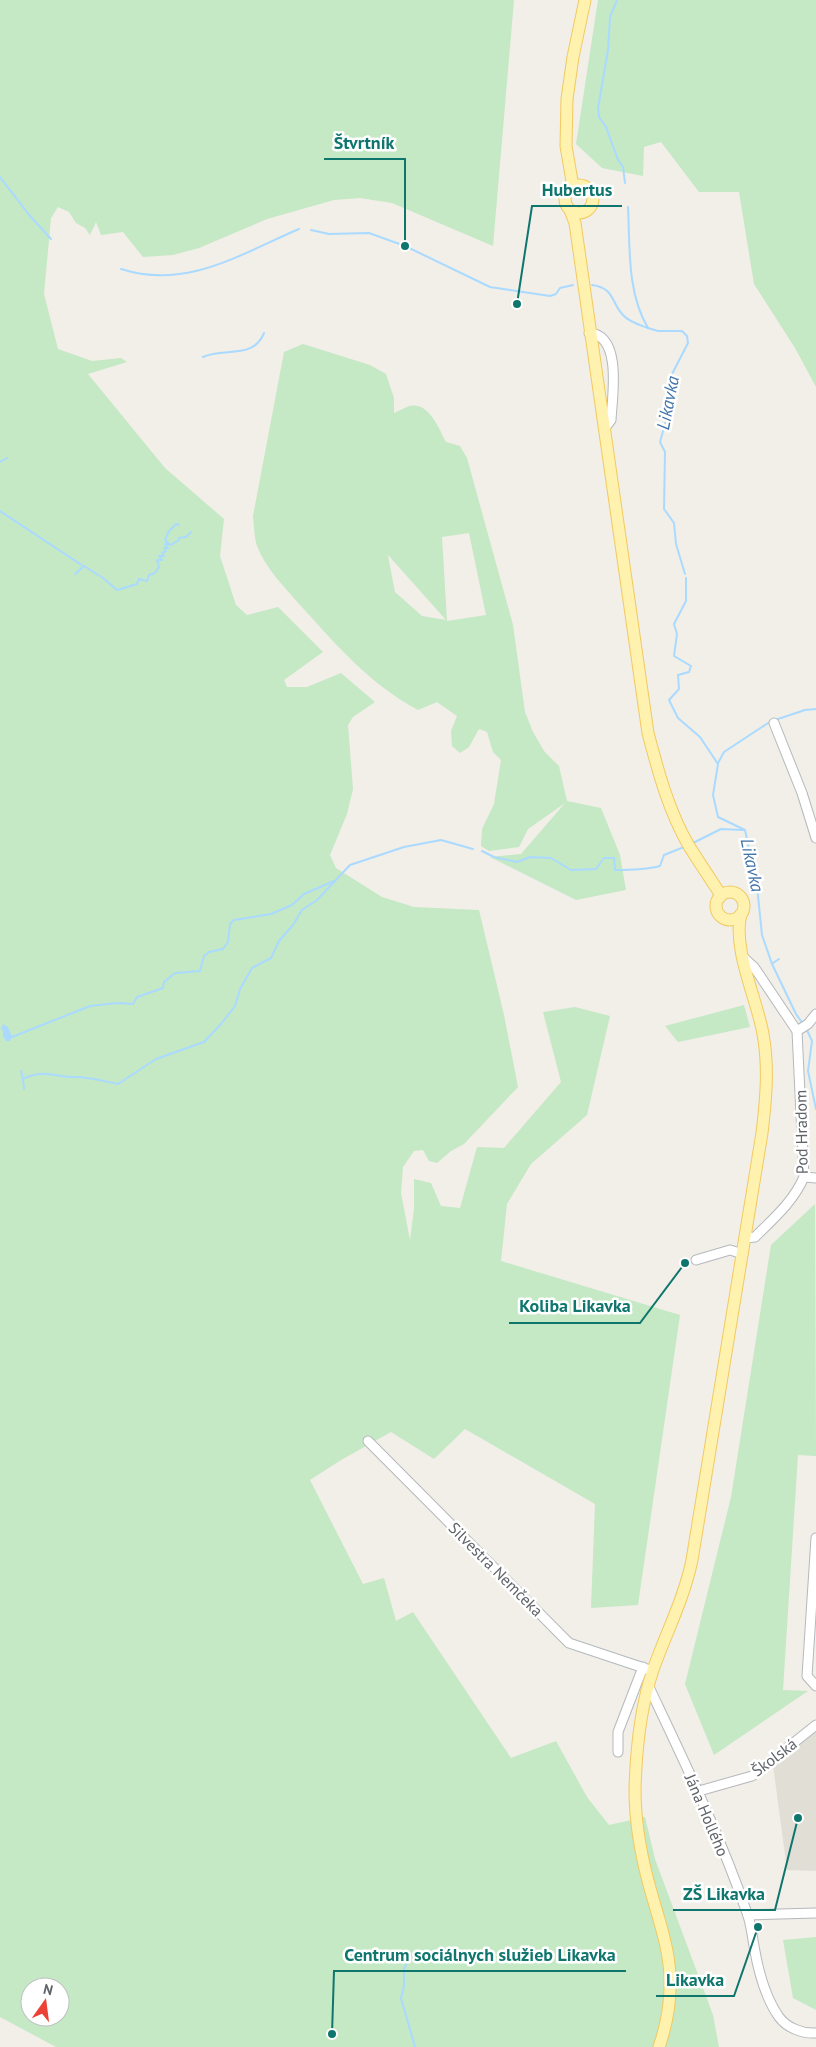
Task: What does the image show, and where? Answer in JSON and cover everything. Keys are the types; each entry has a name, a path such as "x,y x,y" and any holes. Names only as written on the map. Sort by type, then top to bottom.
{"main road":[{"path":"585,0 572,57 567,98 568,153 572,174 565,199 575,223 589,333 648,733 668,800 689,846 719,892 720,897 716,909 721,916 734,923 739,930"},
{"path":"568,153 576,174 589,189 593,197 592,206 588,210 583,222 578,247"},
{"path":"569,189 576,185 585,186"},
{"path":"570,210 580,213 588,210"},
{"path":"659,2047 668,2011 669,1968 662,1931 640,1847 635,1799 639,1736 649,1687 648,1669 678,1610 691,1567 762,1133 766,1081 763,1035 743,957 739,930 744,906 742,899 718,882 696,856"},
{"path":"720,897 732,892"},
{"path":"727,920 735,919 741,914"}],"street":[{"path":"589,333 596,334 602,338 609,347 613,361 611,420 604,429"},
{"path":"774,723 802,793 816,838"},
{"path":"743,957 754,967 802,1028 816,1014"},
{"name":"Pod Hradom","path":"745,1238 755,1237 790,1202 804,1177 802,1028"},
{"path":"804,1177 816,1178"},
{"path":"696,1260 730,1250 743,1254"},
{"name":"Silvestra Nemčeka","path":"368,1441 569,1643 648,1669"},
{"path":"816,1538 807,1676 816,1686"},
{"path":"618,1752 618,1732 648,1669"},
{"name":"Jána Hollého","path":"649,1687 699,1791 748,1915 757,1962 773,2007 787,2024 800,2032 814,2036"},
{"name":"Školská","path":"699,1791 752,1776 816,1725"},
{"path":"748,1915 816,1912"}],"shaded area":[{"path":"816,1729 816,1871 787,1870 773,1765"}],"green space":[{"path":"0,0 514,0 493,246 392,203 360,198 334,200 267,219 199,248 173,255 143,257 123,232 101,235 96,222 90,235 85,228 76,223 69,212 58,207 51,218 44,294 58,349 92,361 121,358 127,362 88,374 165,468 224,519 220,556 236,605 247,615 278,607 323,652 284,680 287,687 307,687 341,673 375,702 353,717 348,725 353,789 347,814 330,855 336,868 382,897 414,907 479,910 504,1015 518,1087 464,1144 451,1151 437,1163 429,1161 423,1150 414,1151 403,1167 401,1193 410,1240 414,1209 414,1179 431,1183 441,1206 460,1208 477,1147 504,1148 561,1082 543,1012 575,1007 610,1016 587,1115 531,1164 507,1204 501,1261 680,1315 638,1605 591,1608 595,1504 465,1429 434,1459 391,1432 310,1480 363,1584 384,1578 396,1621 413,1612 511,1758 556,1741 587,1797 609,1825 645,1817 655,1859 713,2015 719,2047 56,2047 0,2017"},
{"path":"598,0 816,0 816,387 795,348 754,284 739,192 699,192 661,142 644,147 643,176 602,168 576,144"},
{"path":"303,344 370,365 386,374 394,398 394,413 409,406 422,408 432,417 446,442 460,446 467,458 513,625 525,712 533,732 544,751 559,766 567,801 601,808 620,855 626,890 576,900 490,857 521,854 565,803 528,829 519,847 489,851 481,846 482,829 494,804 501,760 493,752 487,732 479,729 469,747 460,753 452,746 451,731 457,716 437,702 418,710 385,689 356,664 271,571 257,546 253,516 284,352","holes":["469,533 486,615 447,621 442,537","389,556 446,620 422,616 395,592"]},
{"path":"744,1005 750,1027 678,1042 665,1026"},
{"path":"815,1204 816,1456 798,1455 783,1690 808,1691 714,1755 685,1684 731,1497 771,1245"},
{"path":"816,1937 816,2010 793,1998 783,1940"}],"water":[{"path":"3,1024 8,1027 12,1037 10,1041 6,1041 3,1036 1,1029"}],"waterway":[{"name":"Likavka","path":"617,0 610,17 608,50 598,108 599,117 606,127 618,160 623,167 625,183"},
{"path":"0,177 30,216 51,239"},
{"name":"Likavka","path":"628,207 631,270 636,300 641,314 648,328 658,331 682,331 687,336 688,343 671,376 671,403 660,442 665,452 664,509 674,523 676,544 685,574"},
{"path":"121,269 145,274 168,275 191,272 234,258 299,229"},
{"path":"311,230 329,234 369,233 405,246 490,287 550,296 556,294 560,288 573,285"},
{"path":"592,285 605,289 625,317 648,328"},
{"path":"203,357 253,347 264,333"},
{"path":"0,462 7,458"},
{"path":"0,511 83,566"},
{"path":"75,574 84,566 117,590 137,584 139,579 147,581 149,575 155,573 159,567 157,560 162,560 159,556 164,556 162,553 166,551 164,548 168,548 165,544 169,544 165,540 169,531 176,524 179,525"},
{"path":"169,544 171,545 179,540 179,538 186,537 191,532"},
{"name":"Likavka","path":"686,578 686,601 674,624 677,634 674,656 691,666 689,672 678,675 679,689 669,700 678,718 700,737 718,764 713,795 718,817 745,830 757,886 762,935 772,964 796,1014 803,1024"},
{"path":"775,720 805,710 816,709"},
{"path":"718,763 724,752 768,723"},
{"path":"693,843 721,829 743,830"},
{"path":"24,1089 23,1079 36,1074 96,1079 118,1084 156,1059 204,1042 235,1006 240,989 252,968 271,958 279,941 293,925 302,910 317,900 350,865 404,847 441,840 473,849"},
{"path":"482,851 494,857 517,862 530,857 551,858 571,870 596,869 604,858 614,858 615,870 626,870 660,866 664,855 684,847"},
{"path":"12,1037 90,1006 117,1003 133,1004 137,997 163,988 164,982 175,973 200,971 204,956 209,952 223,949 228,942 230,924 234,920 271,914 292,905 304,894 334,881"},
{"path":"773,963 779,959"},
{"name":"Likavka","path":"806,1028 812,1041 808,1071 816,1109"},
{"path":"21,1071 23,1079"},
{"path":"445,1524 469,1550"},
{"path":"409,1959 404,1969 404,1986 401,1998 415,2047"}],"place":[{"name":"Štvrtník","path":"405,246"},
{"name":"Hubertus","path":"517,304"},
{"name":"Koliba Likavka","path":"685,1263"},
{"name":"ZŠ Likavka","path":"798,1818"},
{"name":"Likavka","path":"758,1927"},
{"name":"Centrum sociálnych služieb Likavka","path":"332,2034"}]}
